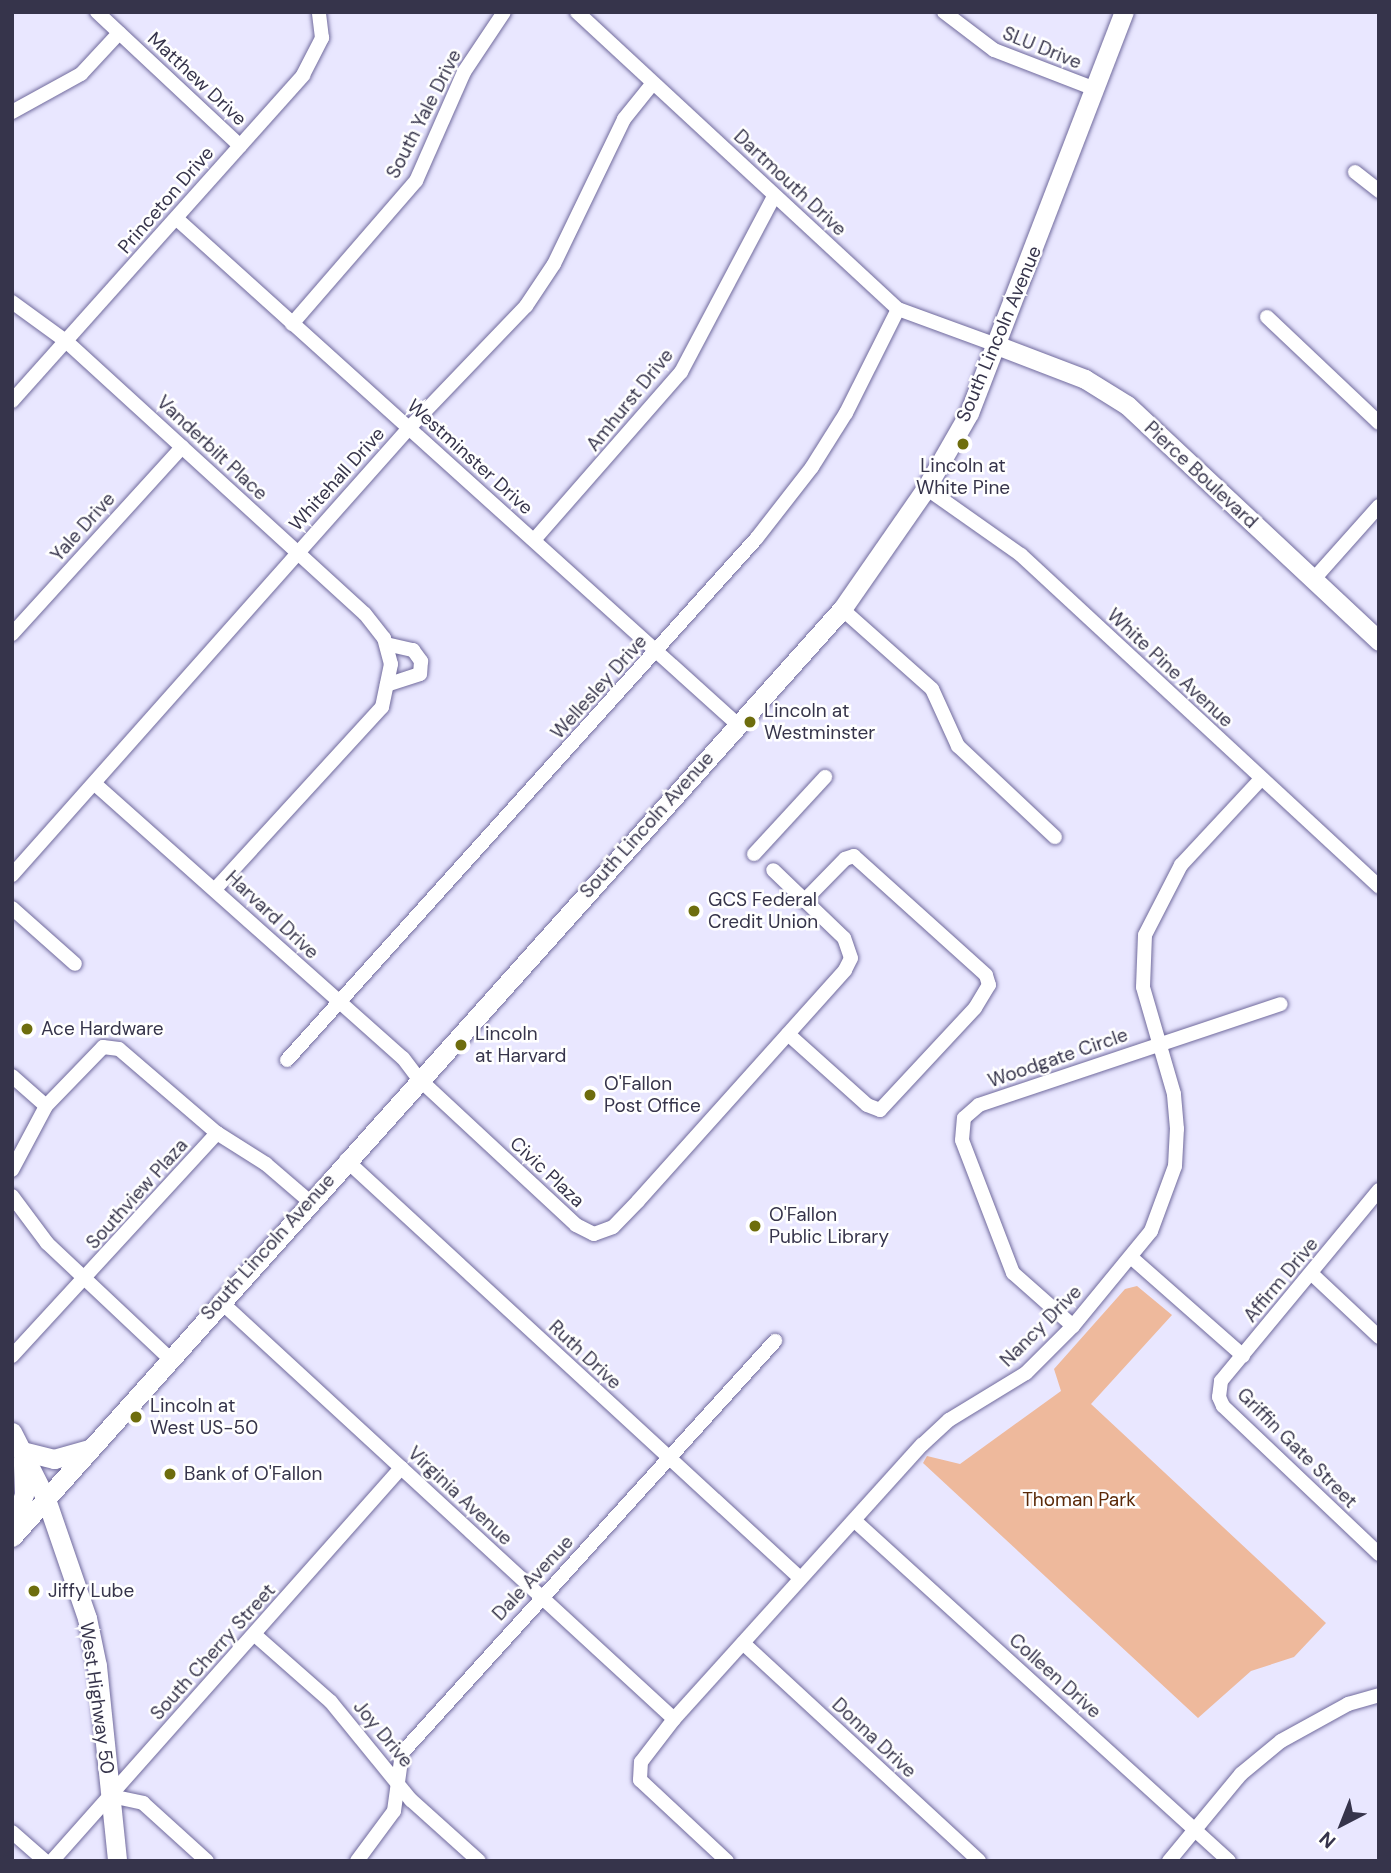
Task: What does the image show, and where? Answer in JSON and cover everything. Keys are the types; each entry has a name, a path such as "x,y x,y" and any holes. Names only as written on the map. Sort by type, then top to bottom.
{"main road":[{"name":"South Lincoln Avenue","path":"12,1537 309,1201 842,608 926,488 970,413 999,346 1124,12"},
{"name":"Pierce Boulevard","path":"999,346 1085,379 1126,405 1379,641"},
{"name":"West Highway 50","path":"12,1432 46,1499 89,1630 117,1861"},
{"path":"12,1531 24,1494 22,1451 54,1459 90,1448"}],"street":[{"name":"Matthew Drive","path":"97,12 240,146"},
{"name":"Princeton Drive","path":"12,401 68,342 303,75 319,51 319,12"},
{"name":"South Yale Drive","path":"292,324 416,181 464,72 504,12"},
{"name":"Dartmouth Drive","path":"577,12 898,309 999,346"},
{"name":"SLU Drive","path":"944,12 994,50 1095,89"},
{"path":"12,112 81,74 119,33"},
{"name":"Whitehall Drive","path":"12,875 409,428 526,306 554,264 624,119 653,83"},
{"path":"1355,172 1379,191"},
{"name":"Amhurst Drive","path":"534,540 681,372 774,196"},
{"name":"Westminster Drive","path":"177,219 737,724"},
{"name":"Vanderbilt Place","path":"12,302 68,342 366,614 386,644 391,664 382,707 215,889"},
{"name":"Wellesley Drive","path":"286,1060 658,652 813,467 846,413 898,309"},
{"path":"1267,317 1379,424"},
{"name":"Yale Drive","path":"12,634 182,447"},
{"name":"White Pine Avenue","path":"926,488 1021,555 1379,887"},
{"path":"1313,580 1379,506"},
{"path":"842,608 932,689 958,746 1055,836"},
{"path":"386,644 414,650 421,661 420,674 387,685"},
{"path":"754,854 825,777"},
{"name":"Nancy Drive","path":"727,1861 640,1780 641,1762 674,1718 800,1577 948,1420 1026,1373 1073,1326 1132,1258 1166,1202 1175,1166 1174,1094 1143,987 1145,935 1181,865 1261,779"},
{"name":"Harvard Drive","path":"95,784 403,1058 419,1079"},
{"path":"773,870 804,901 844,938 851,958 845,970 788,1034 867,1105 880,1111 975,1008 989,985 986,975 854,856 845,859 804,901"},
{"path":"12,908 75,964"},
{"name":"Woodgate Circle","path":"1073,1326 1013,1273 962,1140 964,1118 979,1105 1281,1004"},
{"name":"Civic Plaza","path":"419,1079 576,1225 594,1234 621,1219 788,1034"},
{"name":"Southview Plaza","path":"12,1170 46,1106 103,1047 119,1048 217,1133 266,1164 309,1201"},
{"path":"12,1076 46,1106"},
{"name":"Southview Plaza","path":"12,1356 86,1280 217,1133"},
{"name":"Ruth Drive","path":"346,1160 800,1577"},
{"name":"Affirm Drive","path":"1219,1397 1221,1381 1379,1190"},
{"name":"Southview Plaza","path":"12,1196 47,1243 169,1358"},
{"path":"1132,1258 1243,1356"},
{"path":"1312,1274 1379,1337"},
{"name":"Virginia Avenue","path":"220,1301 674,1718"},
{"name":"Dale Avenue","path":"357,1861 394,1811 402,1753 540,1595 670,1460 775,1341"},
{"name":"Griffin Gate Street","path":"1219,1397 1223,1406 1379,1554"},
{"name":"South Cherry Street","path":"52,1861 401,1468"},
{"name":"Colleen Drive","path":"855,1521 1229,1861"},
{"name":"Joy Drive","path":"255,1635 331,1702 411,1800 479,1861"},
{"name":"Donna Drive","path":"743,1643 979,1861"},
{"path":"1169,1861 1197,1831 1241,1774 1281,1741 1337,1709 1379,1695"},
{"path":"111,1796 143,1803 207,1861"},
{"path":"12,1832 45,1861"}],"green space":[{"name":"Thoman Park","path":"1137,1286 1172,1315 1091,1404 1326,1623 1294,1657 1251,1671 1198,1718 923,1463 927,1456 960,1464 1061,1391 1054,1369 1125,1289"}],"place":[{"name":"Lincoln at White Pine","path":"963,444"},
{"name":"Lincoln at Westminster","path":"750,722"},
{"name":"GCS Federal Credit Union","path":"694,911"},
{"name":"Ace Hardware","path":"27,1029"},
{"name":"Lincoln at Harvard","path":"461,1045"},
{"name":"O'Fallon Post Office","path":"590,1095"},
{"name":"O'Fallon Public Library","path":"755,1226"},
{"name":"Lincoln at West US-50","path":"136,1417"},
{"name":"Bank of O'Fallon","path":"170,1474"},
{"name":"Jiffy Lube","path":"34,1591"}]}
